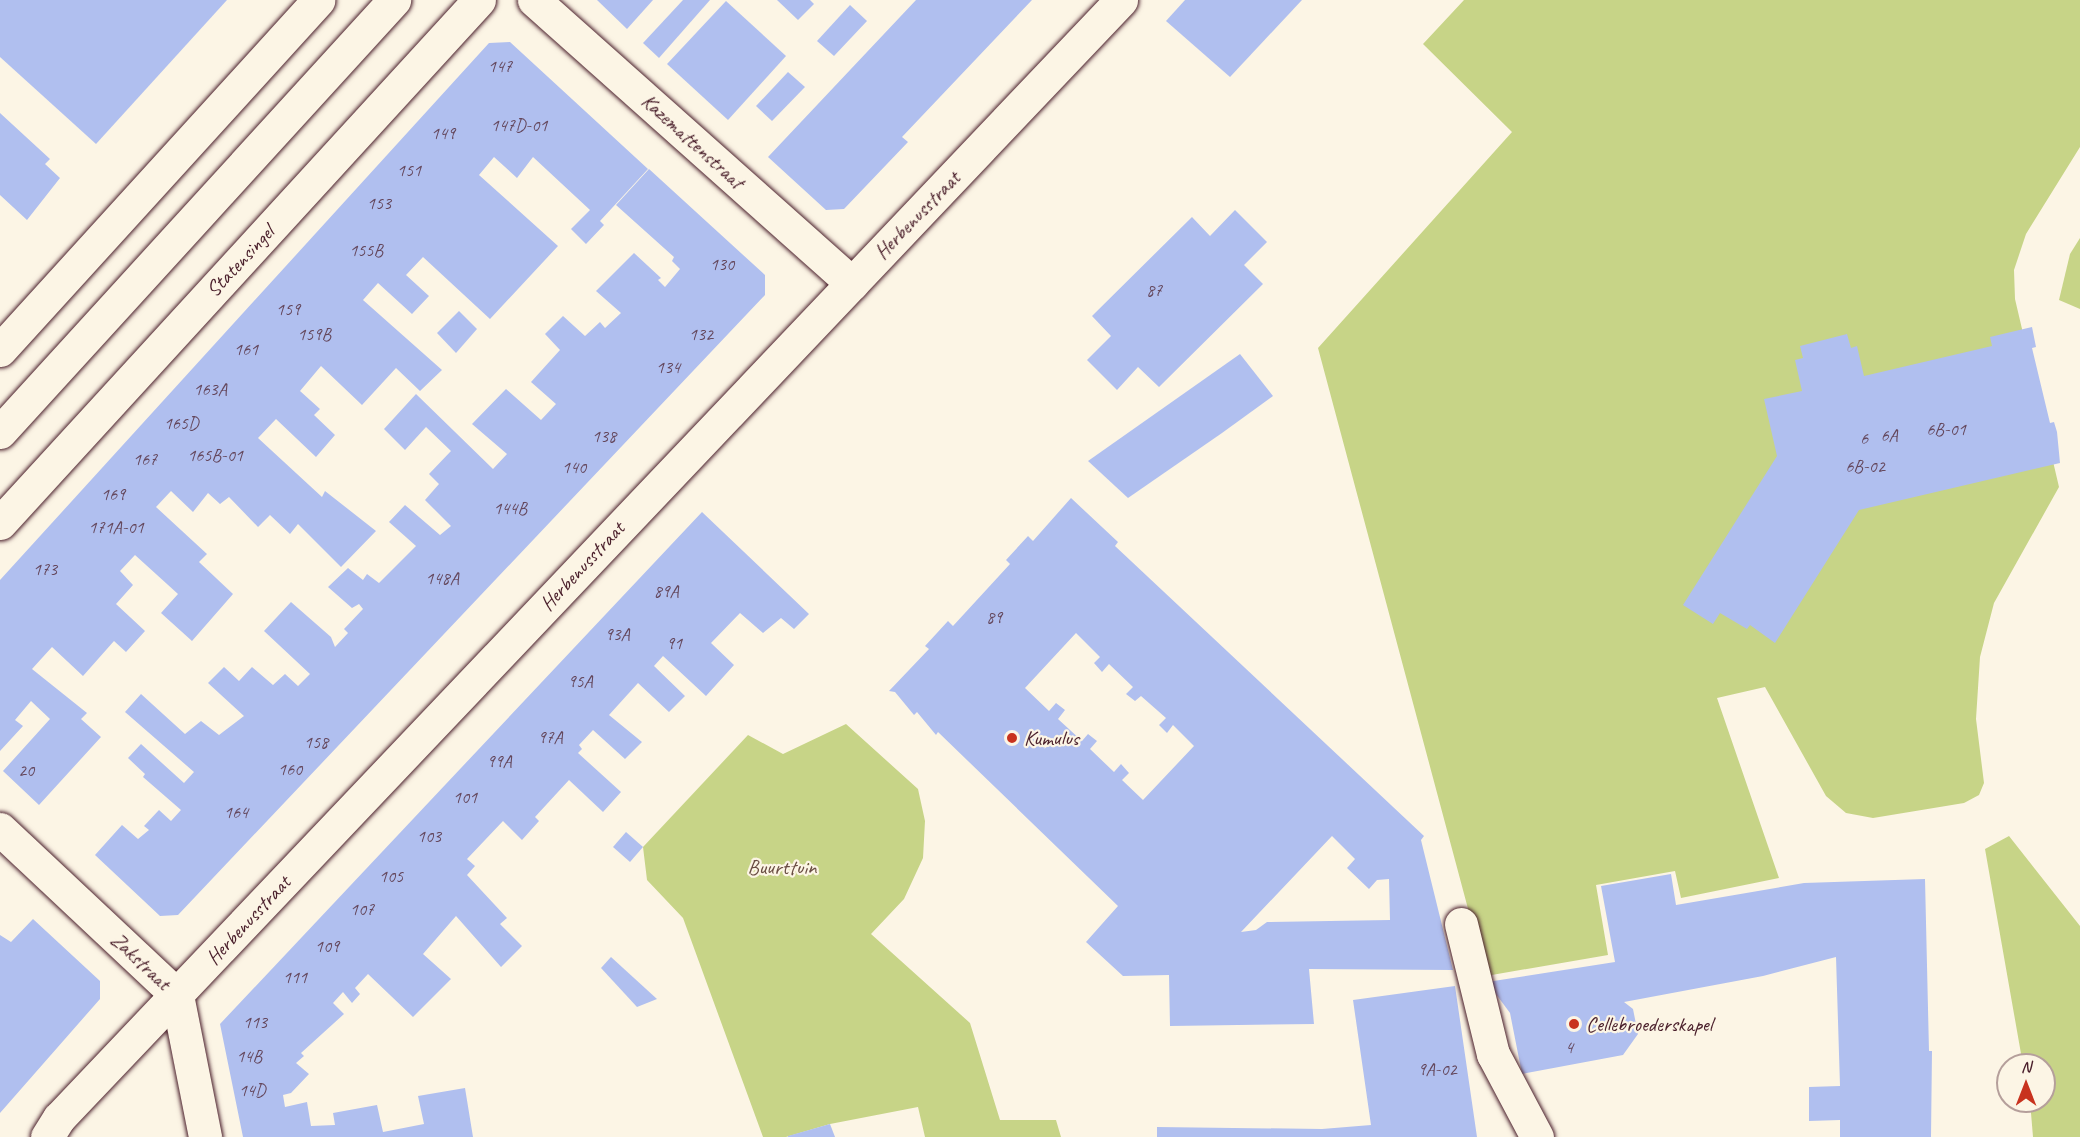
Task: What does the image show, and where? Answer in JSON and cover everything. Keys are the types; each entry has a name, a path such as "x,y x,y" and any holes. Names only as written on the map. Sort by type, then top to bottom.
{"street":[{"path":"0,350 318,0"},
{"path":"0,432 394,0"},
{"name":"Statensingel","path":"0,523 479,0"},
{"name":"Kazemattenstraat","path":"534,0 852,283"},
{"name":"Herbenusstraat","path":"47,1137 59,1118 1121,0"},
{"name":"Zakstraat","path":"0,829 177,995 205,1137"},
{"path":"1461,924 1493,1054 1537,1137"}],"green space":[{"path":"1464,0 2080,0 2080,147 2026,234 2014,270 2015,299 2059,487 1994,603 1980,657 1976,719 1984,783 1979,795 1964,803 1873,818 1846,813 1826,796 1765,687 1717,698 1779,878 1681,898 1675,871 1596,885 1608,955 1486,976 1318,348 1512,132 1423,44"},
{"path":"2080,238 2080,309 2059,300 2070,254"},
{"name":"Buurttuin","path":"846,724 918,789 925,821 923,858 904,899 871,934 970,1023 1000,1120 1056,1120 1061,1137 925,1137 918,1107 830,1124 786,1137 763,1137 683,918 647,880 643,847 748,735 783,754"},
{"path":"2009,836 2080,926 2080,1137 2033,1137 2031,1113 2056,1113 2056,1053 2021,1053 1985,849"}],"building":[{"path":"0,0 227,0 96,144 0,57"},
{"path":"597,0 653,0 627,29"},
{"path":"683,0 710,0 659,58 643,43"},
{"path":"777,0 810,0 814,4 798,20"},
{"path":"916,0 1032,0 902,137 908,142 844,209 826,210 768,157"},
{"path":"1185,0 1302,0 1230,77 1166,21"},
{"path":"726,1 786,56 728,120 667,64"},
{"path":"850,5 867,21 834,56 817,41"},
{"path":"510,42 648,169 600,221 604,225 586,244 571,229 590,210 533,157 517,178 494,157 479,175 558,246 490,319 423,257 406,275 429,296 412,314 378,283 363,300 442,370 420,391 396,368 362,405 321,366 300,391 320,409 314,415 335,435 316,457 276,419 258,438 322,497 325,491 376,531 341,567 298,524 290,534 270,515 258,527 229,497 220,504 208,493 193,512 171,491 156,507 207,554 199,562 233,594 192,641 161,613 178,594 135,555 120,571 133,585 116,604 145,631 126,652 114,641 83,676 52,647 32,669 87,713 81,719 101,737 39,805 3,771 50,719 31,701 15,720 23,726 0,751 0,580 489,43"},
{"path":"788,72 805,87 772,121 756,106"},
{"path":"0,113 50,159 45,164 60,178 27,220 0,195"},
{"path":"649,169 765,275 765,295 178,915 160,916 95,855 122,825 138,839 149,830 144,826 159,810 171,821 181,810 143,777 145,774 128,758 141,744 184,783 194,772 125,712 141,694 185,734 201,721 219,735 244,716 208,683 224,667 239,681 252,667 273,685 285,674 298,686 310,674 264,631 291,602 331,637 335,647 348,633 344,629 363,609 359,604 352,608 328,587 348,568 363,580 367,574 379,583 416,546 389,522 405,505 440,535 451,526 425,500 439,484 429,474 451,451 426,427 405,450 384,429 416,394 493,469 507,454 472,424 506,389 541,420 556,404 531,382 560,350 545,334 563,316 585,336 600,322 605,328 621,313 596,291 634,253 661,278 658,280 665,287 680,269 672,261 674,257 616,205"},
{"path":"1235,210 1267,242 1244,265 1263,284 1159,387 1138,367 1117,390 1087,360 1111,336 1092,316 1192,217 1210,236"},
{"path":"459,311 477,329 456,353 437,333"},
{"path":"2032,327 2036,347 2032,348 2050,423 2054,422 2057,432 2060,463 1859,510 1775,643 1750,625 1747,629 1720,613 1713,624 1683,605 1777,456 1764,399 1802,391 1795,360 1803,358 1800,346 1847,334 1851,348 1857,346 1864,376 1992,346 1990,337"},
{"path":"1240,354 1273,396 1222,433 1128,498 1088,461"},
{"name":"Kumulus","path":"1071,498 1118,542 1115,546 1424,836 1421,840 1453,970 1309,969 1314,1024 1170,1026 1169,975 1123,976 1086,942 1118,906 938,732 936,735 917,712 914,715 895,692 889,691 929,649 925,646 948,621 953,626 1010,564 1006,560 1028,536 1033,541","holes":["1076,633 1100,657 1094,663 1102,672 1109,664 1133,687 1126,694 1135,701 1141,696 1166,718 1159,725 1167,733 1173,725 1194,746 1143,800 1122,780 1129,773 1121,764 1114,772 1090,749 1097,741 1088,734 1082,741 1058,719 1065,710 1056,703 1049,711 1025,688","1332,836 1355,859 1347,868 1369,889 1377,880 1389,879 1390,920 1267,922 1256,930 1241,932"]},
{"path":"702,512 809,614 794,629 781,618 763,633 740,613 711,643 734,665 706,696 663,656 654,666 685,696 669,712 638,683 609,715 642,742 625,759 593,730 579,745 582,749 578,753 621,792 603,812 569,780 535,817 539,821 522,840 503,821 467,859 475,866 467,875 507,918 500,924 522,946 501,967 456,916 423,954 451,979 413,1017 368,974 355,988 360,994 352,1003 343,992 333,1003 344,1014 301,1053 304,1056 296,1063 309,1074 291,1093 283,1095 285,1107 307,1102 311,1126 335,1125 333,1113 377,1105 383,1132 424,1124 418,1096 465,1088 473,1137 243,1137 220,1024"},
{"path":"626,832 643,847 630,862 613,847"},
{"path":"1671,874 1676,905 1804,883 1925,879 1929,1051 1932,1051 1931,1137 1840,1137 1840,1120 1809,1121 1809,1087 1840,1086 1836,957 1763,976 1624,1002 1633,1009 1638,1034 1623,1055 1522,1074 1510,1013 1487,982 1615,962 1601,886"},
{"path":"33,919 100,981 100,999 0,1113 0,935 11,942"},
{"path":"611,957 657,999 637,1007 601,968"},
{"path":"1455,986 1477,1137 1157,1137 1157,1127 1322,1129 1371,1125 1353,1000"},
{"path":"830,1124 835,1137 788,1137 788,1136"}],"place":[{"name":"Kumulus","path":"1012,738"},
{"name":"Cellebroederskapel","path":"1574,1024"}]}
